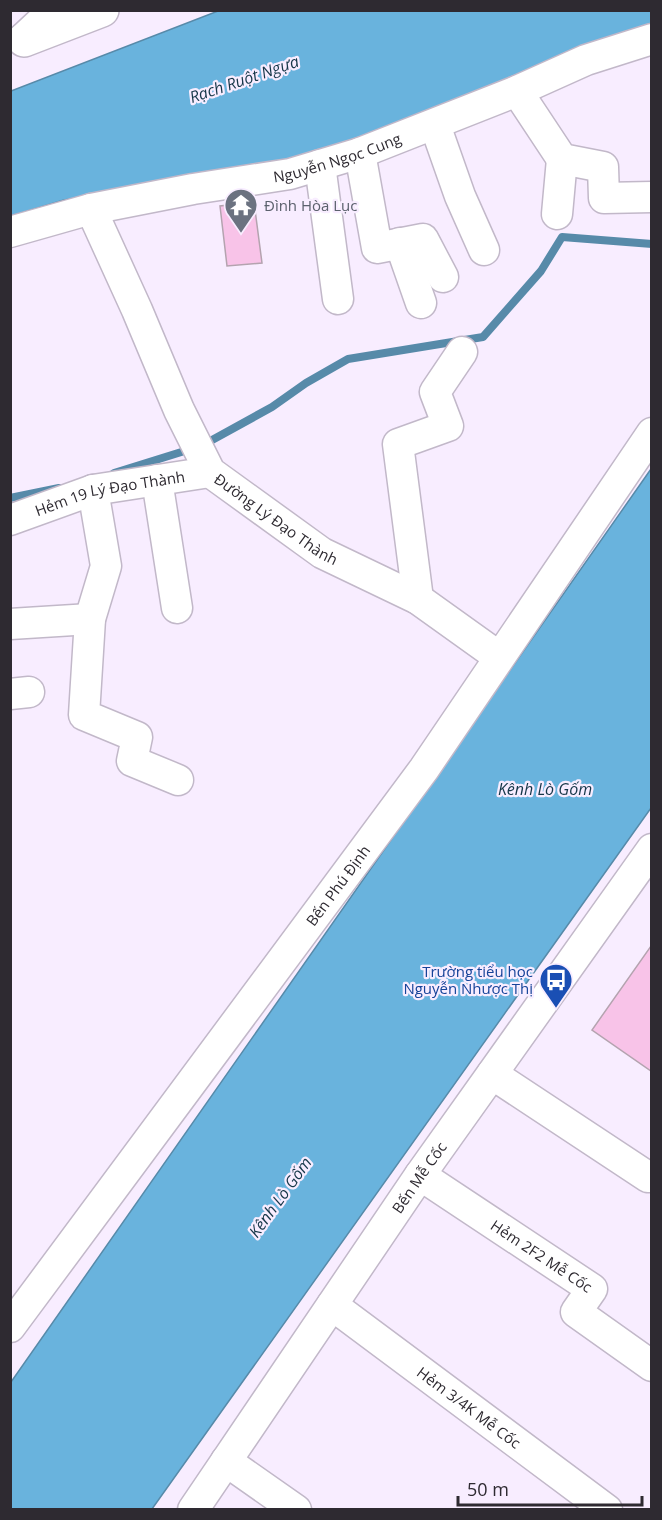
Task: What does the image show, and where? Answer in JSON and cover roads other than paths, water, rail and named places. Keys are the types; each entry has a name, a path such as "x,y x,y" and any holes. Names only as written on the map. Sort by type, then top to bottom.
{"main road":[{"path":"18,42 56,10"},
{"path":"18,42 102,10"}],"street":[{"name":"Nguyễn Ngọc Cung","path":"10,231 91,209 194,189 290,174 360,153 435,125 586,60 651,39"},
{"path":"517,91 562,159 557,214"},
{"path":"435,125 460,196 484,250"},
{"path":"360,153 377,248 423,239 443,277"},
{"path":"562,159 603,167 604,198 651,197"},
{"path":"320,165 338,299"},
{"name":"Đường Lý Đạo Thành","path":"91,209 179,410 210,472 322,554 418,599 499,657"},
{"path":"400,243 421,303"},
{"path":"418,599 398,444 448,426 435,392 462,352"},
{"name":"Bến Phú Định","path":"10,1327 424,769 651,434"},
{"name":"Hẻm 19 Lý Đạo Thành","path":"10,520 93,490 210,472"},
{"path":"157,480 177,609"},
{"path":"93,490 106,566 90,619 84,715 137,737 132,761 178,780"},
{"path":"10,624 90,619"},
{"name":"Bến Mễ Cốc","path":"193,1509 420,1175 651,849"},
{"path":"492,1074 648,1178"},
{"name":"Hẻm 2F2 Mễ Cốc","path":"420,1175 592,1289 576,1312 651,1366"},
{"name":"Hẻm 3/4K Mễ Cốc","path":"332,1305 600,1507"},
{"path":"226,1461 296,1509"}],"water":[{"name":"Rạch Ruột Ngựa","path":"218,11 651,11 651,25 307,161 64,200 11,216 11,91"},
{"name":"Kênh Lò Gốm","path":"651,469 651,808 152,1509 11,1510 11,1382"}],"waterway":[{"path":"203,445 272,407 306,383 348,359 483,337 541,271 562,237 652,244"},
{"path":"114,473 191,449"},
{"path":"10,498 59,488"}],"place":[{"name":"Đình Hòa Lục","path":"241,234"},
{"name":"Trường tiểu học Nguyễn Nhược Thị","path":"556,1009"}]}
